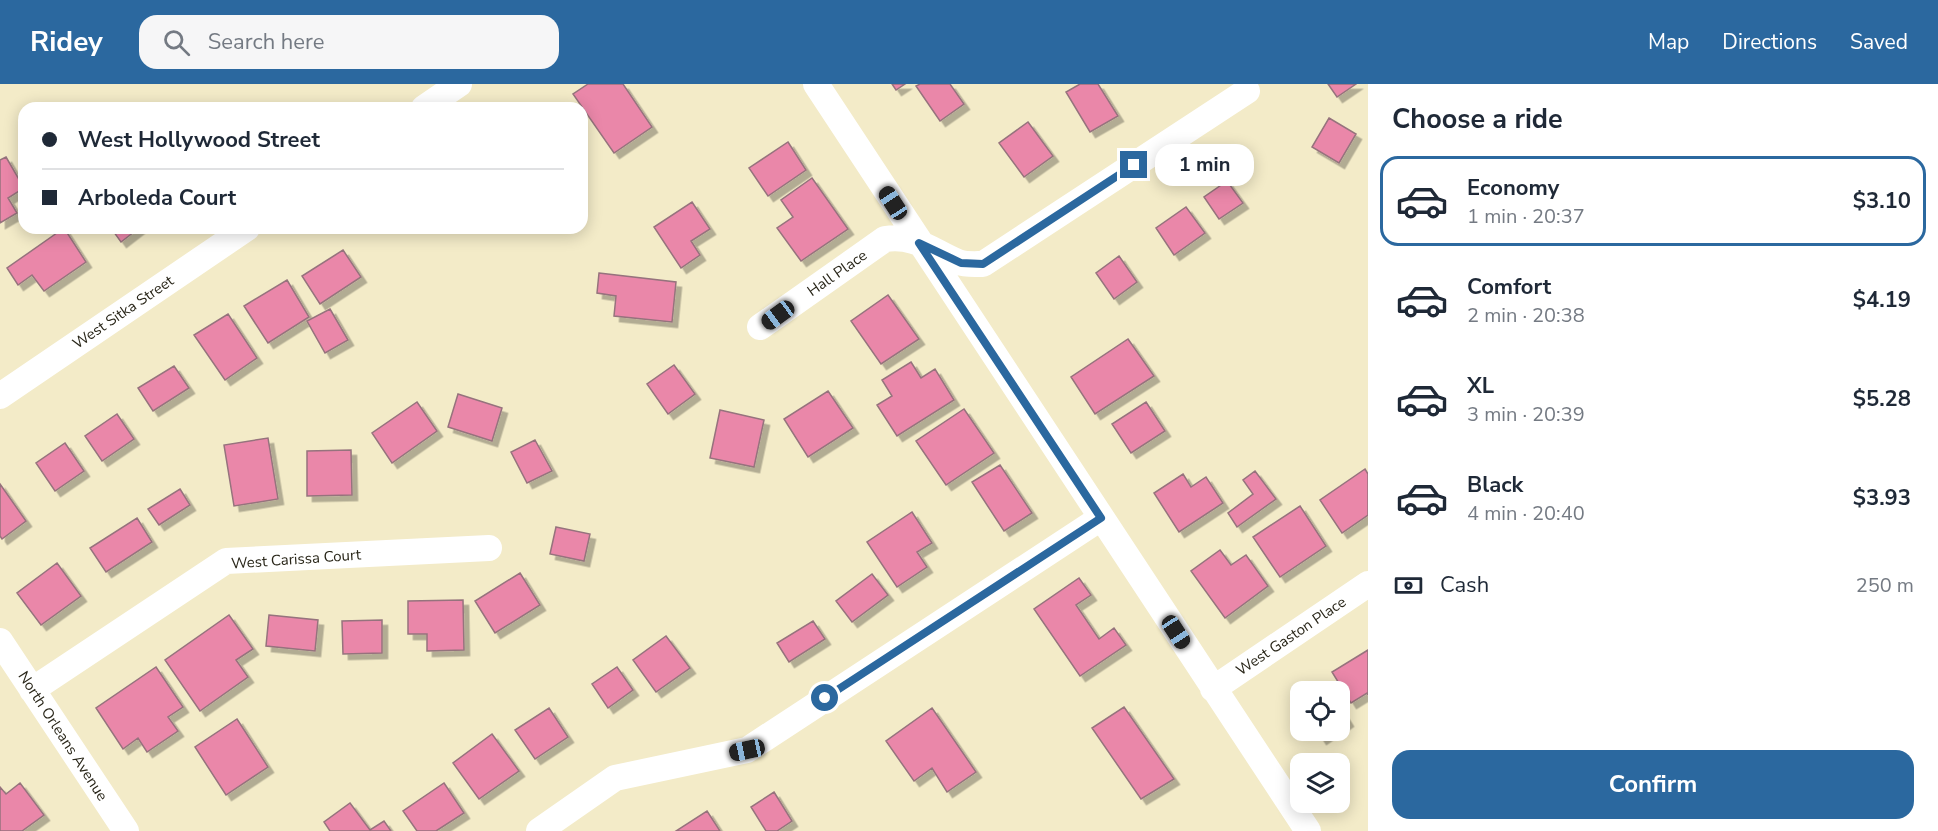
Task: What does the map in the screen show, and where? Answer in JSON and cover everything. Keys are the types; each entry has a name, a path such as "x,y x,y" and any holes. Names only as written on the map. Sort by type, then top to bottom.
{"street":[{"path":"433,102 459,84"},
{"path":"816,84 1308,831"},
{"name":"Hall Place","path":"760,327 885,239 899,236 961,263 983,264 1247,91"},
{"name":"West Sitka Street","path":"0,396 238,234"},
{"path":"539,831 615,778 747,750 1101,518"},
{"name":"West Carissa Court","path":"32,690 226,561 489,548"},
{"name":"West Gaston Place","path":"1213,688 1368,584"},
{"name":"North Orleans Avenue","path":"0,641 126,831"}],"building":[{"path":"588,84 623,84 652,127 614,153 588,116 588,102 579,102 573,94"},
{"path":"892,84 905,84 896,90"},
{"path":"950,84 964,104 940,121 916,86"},
{"path":"1080,84 1098,84 1118,116 1090,132 1066,92"},
{"path":"1328,84 1356,84 1337,97"},
{"path":"1329,118 1356,134 1339,163 1312,147"},
{"path":"1028,122 1053,156 1024,177 999,143"},
{"path":"788,142 806,170 768,196 749,168"},
{"path":"6,157 18,178 18,192 8,198 17,213 0,223 0,160"},
{"path":"812,178 848,229 801,261 777,228 793,217 781,200"},
{"path":"1227,181 1243,203 1219,219 1204,197"},
{"path":"692,202 710,229 691,241 700,255 681,268 654,227"},
{"path":"1186,207 1205,233 1174,255 1156,228"},
{"path":"55,234 68,234 86,262 44,291 32,275 18,285 7,268"},
{"path":"115,234 131,234 121,242"},
{"path":"343,250 361,277 320,304 302,276"},
{"path":"1119,256 1137,282 1114,299 1096,273"},
{"path":"599,273 676,282 672,322 614,316 616,296 597,293"},
{"path":"287,280 309,317 268,343 244,306"},
{"path":"888,295 919,339 881,364 851,321"},
{"path":"330,309 348,340 325,353 307,321"},
{"path":"228,314 257,358 225,380 194,335"},
{"path":"1128,339 1154,376 1095,414 1071,377"},
{"path":"911,362 921,378 935,369 954,400 897,436 877,405 892,396 882,380"},
{"path":"674,365 695,394 668,414 647,384"},
{"path":"174,366 189,388 153,411 138,388"},
{"path":"828,391 853,428 808,457 784,419"},
{"path":"458,394 502,408 492,441 448,427"},
{"path":"417,402 437,431 392,463 372,433"},
{"path":"1146,402 1165,431 1131,453 1112,424"},
{"path":"964,409 994,453 946,485 916,441"},
{"path":"720,410 764,420 754,467 710,458"},
{"path":"117,414 134,439 102,461 85,436"},
{"path":"268,438 278,499 234,506 224,445"},
{"path":"535,440 552,471 527,483 511,452"},
{"path":"65,443 84,471 55,491 36,463"},
{"path":"351,450 352,495 307,496 307,451"},
{"path":"1000,465 1032,513 1004,531 972,482"},
{"path":"1365,469 1368,474 1368,515 1342,533 1320,500"},
{"path":"1255,471 1276,499 1237,527 1228,513 1253,494 1243,480"},
{"path":"1183,474 1191,487 1206,477 1223,503 1179,532 1154,493"},
{"path":"0,484 26,521 2,539 0,536"},
{"path":"180,489 190,505 159,525 148,509"},
{"path":"1300,506 1326,546 1280,577 1253,537"},
{"path":"912,512 932,543 917,552 927,567 897,587 867,542"},
{"path":"137,518 152,542 106,572 90,548"},
{"path":"556,527 590,534 584,561 550,554"},
{"path":"1220,550 1231,565 1246,555 1268,586 1225,618 1191,571"},
{"path":"57,563 81,596 41,625 17,593"},
{"path":"520,573 540,605 495,633 475,601"},
{"path":"872,574 888,595 852,622 836,601"},
{"path":"1079,578 1091,595 1076,605 1099,639 1114,628 1126,645 1080,676 1034,609"},
{"path":"463,600 464,650 427,651 427,634 408,634 408,601"},
{"path":"229,615 253,649 236,660 248,677 200,711 165,660"},
{"path":"269,615 318,620 315,651 266,646"},
{"path":"382,620 382,653 343,654 342,621"},
{"path":"813,621 825,639 789,662 777,643"},
{"path":"666,636 690,668 656,692 633,660"},
{"path":"1368,650 1368,695 1367,693 1351,703 1350,681 1338,681 1332,672"},
{"path":"156,667 183,707 168,717 178,731 147,752 138,738 123,749 96,708"},
{"path":"617,667 633,690 608,708 592,684"},
{"path":"1124,707 1174,779 1141,799 1092,728"},
{"path":"549,708 568,737 535,759 515,730"},
{"path":"932,708 976,772 947,792 932,768 914,781 886,741"},
{"path":"237,719 268,767 226,795 195,747"},
{"path":"492,734 519,771 479,799 453,763"},
{"path":"20,783 44,815 22,831 0,831 0,787 6,794"},
{"path":"444,783 464,813 436,831 417,831 403,811"},
{"path":"774,792 792,821 777,831 766,831 751,807"},
{"path":"350,803 370,830 384,821 391,831 330,831 324,822"},
{"path":"707,811 720,831 676,831"}],"route":[{"path":"825,698 1101,518 919,243 961,263 983,264 1134,165"}]}
